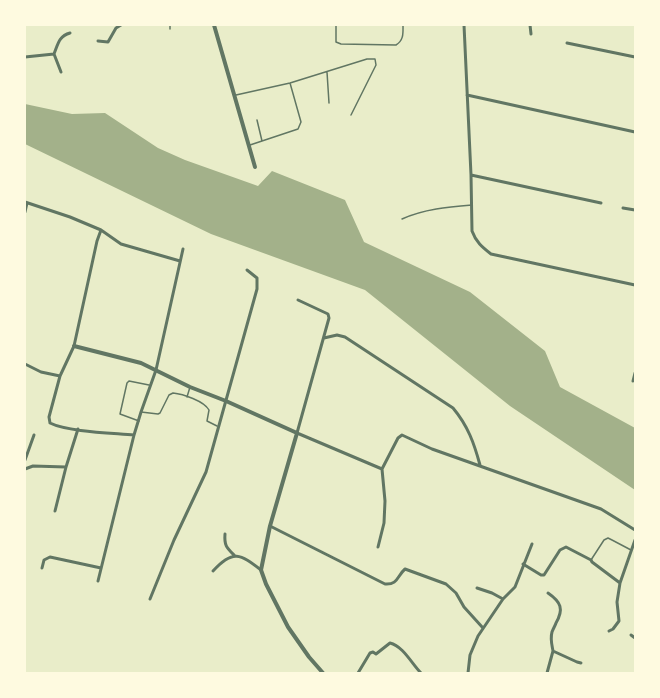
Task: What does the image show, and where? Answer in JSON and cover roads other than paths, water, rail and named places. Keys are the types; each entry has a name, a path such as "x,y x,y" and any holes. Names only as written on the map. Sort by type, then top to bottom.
{"street":[{"path":"98,41 108,42 116,28 121,25"},
{"path":"214,25 255,167"},
{"path":"464,25 472,230 475,239 481,247 491,254 635,285"},
{"path":"530,25 531,34"},
{"path":"61,72 54,54 60,38 70,33"},
{"path":"567,42 635,57"},
{"path":"25,57 54,54"},
{"path":"467,95 635,132"},
{"path":"471,175 601,203"},
{"path":"25,212 26,202 70,217 101,230 121,244 180,260"},
{"path":"623,208 635,210"},
{"path":"101,230 97,241 74,346 60,376 49,416 50,422 56,425 134,435"},
{"path":"98,581 134,435 156,370 183,249"},
{"path":"150,599 174,540 206,472 257,289 257,278 246,270"},
{"path":"298,300 328,314 329,316 270,526 261,570 266,584 288,627 309,657 323,673"},
{"path":"324,338 337,335 345,337 453,408 461,418 472,439 480,466"},
{"path":"74,346 140,363 167,377 382,469"},
{"path":"25,364 41,372 60,376"},
{"path":"634,381 635,373"},
{"path":"56,511 66,467 78,429"},
{"path":"25,460 34,435"},
{"path":"378,547 384,523 385,501 382,469 398,438 402,435 432,449 601,509 635,530"},
{"path":"25,469 33,466 66,467"},
{"path":"270,526 384,584 395,582 400,573 405,569 446,584 456,593 464,607 484,628"},
{"path":"225,534 224,542 227,548 235,556"},
{"path":"609,631 619,622 617,602 620,583 635,540"},
{"path":"468,673 470,655 478,636 503,599 515,587 532,544"},
{"path":"523,564 544,575 560,550 566,547 591,560 620,583"},
{"path":"213,571 227,558 235,556 248,560 261,570"},
{"path":"42,568 44,560 50,557 101,568"},
{"path":"477,588 492,593 503,599"},
{"path":"548,593 558,601 561,608 560,616 552,630 551,640 553,651 548,673"},
{"path":"631,635 635,638"},
{"path":"358,673 370,654 373,652 376,654 390,643 394,644 403,652 421,673"},
{"path":"553,651 581,663"}],"lane":[{"path":"336,25 336,42 341,44 389,45 396,45 400,42 403,35 403,25"},
{"path":"235,95 290,83 367,59 375,59 376,65 351,115"},
{"path":"327,72 329,103"},
{"path":"249,145 298,129 301,122 290,83"},
{"path":"256,120 262,141"},
{"path":"402,219 415,214 445,207 472,205"},
{"path":"139,421 120,414 127,383 132,381 150,385"},
{"path":"187,397 190,387"},
{"path":"141,412 160,413 169,395 173,393 187,397 206,406 209,410 207,421 219,426"},
{"path":"591,560 604,540 608,538 631,551"}]}
